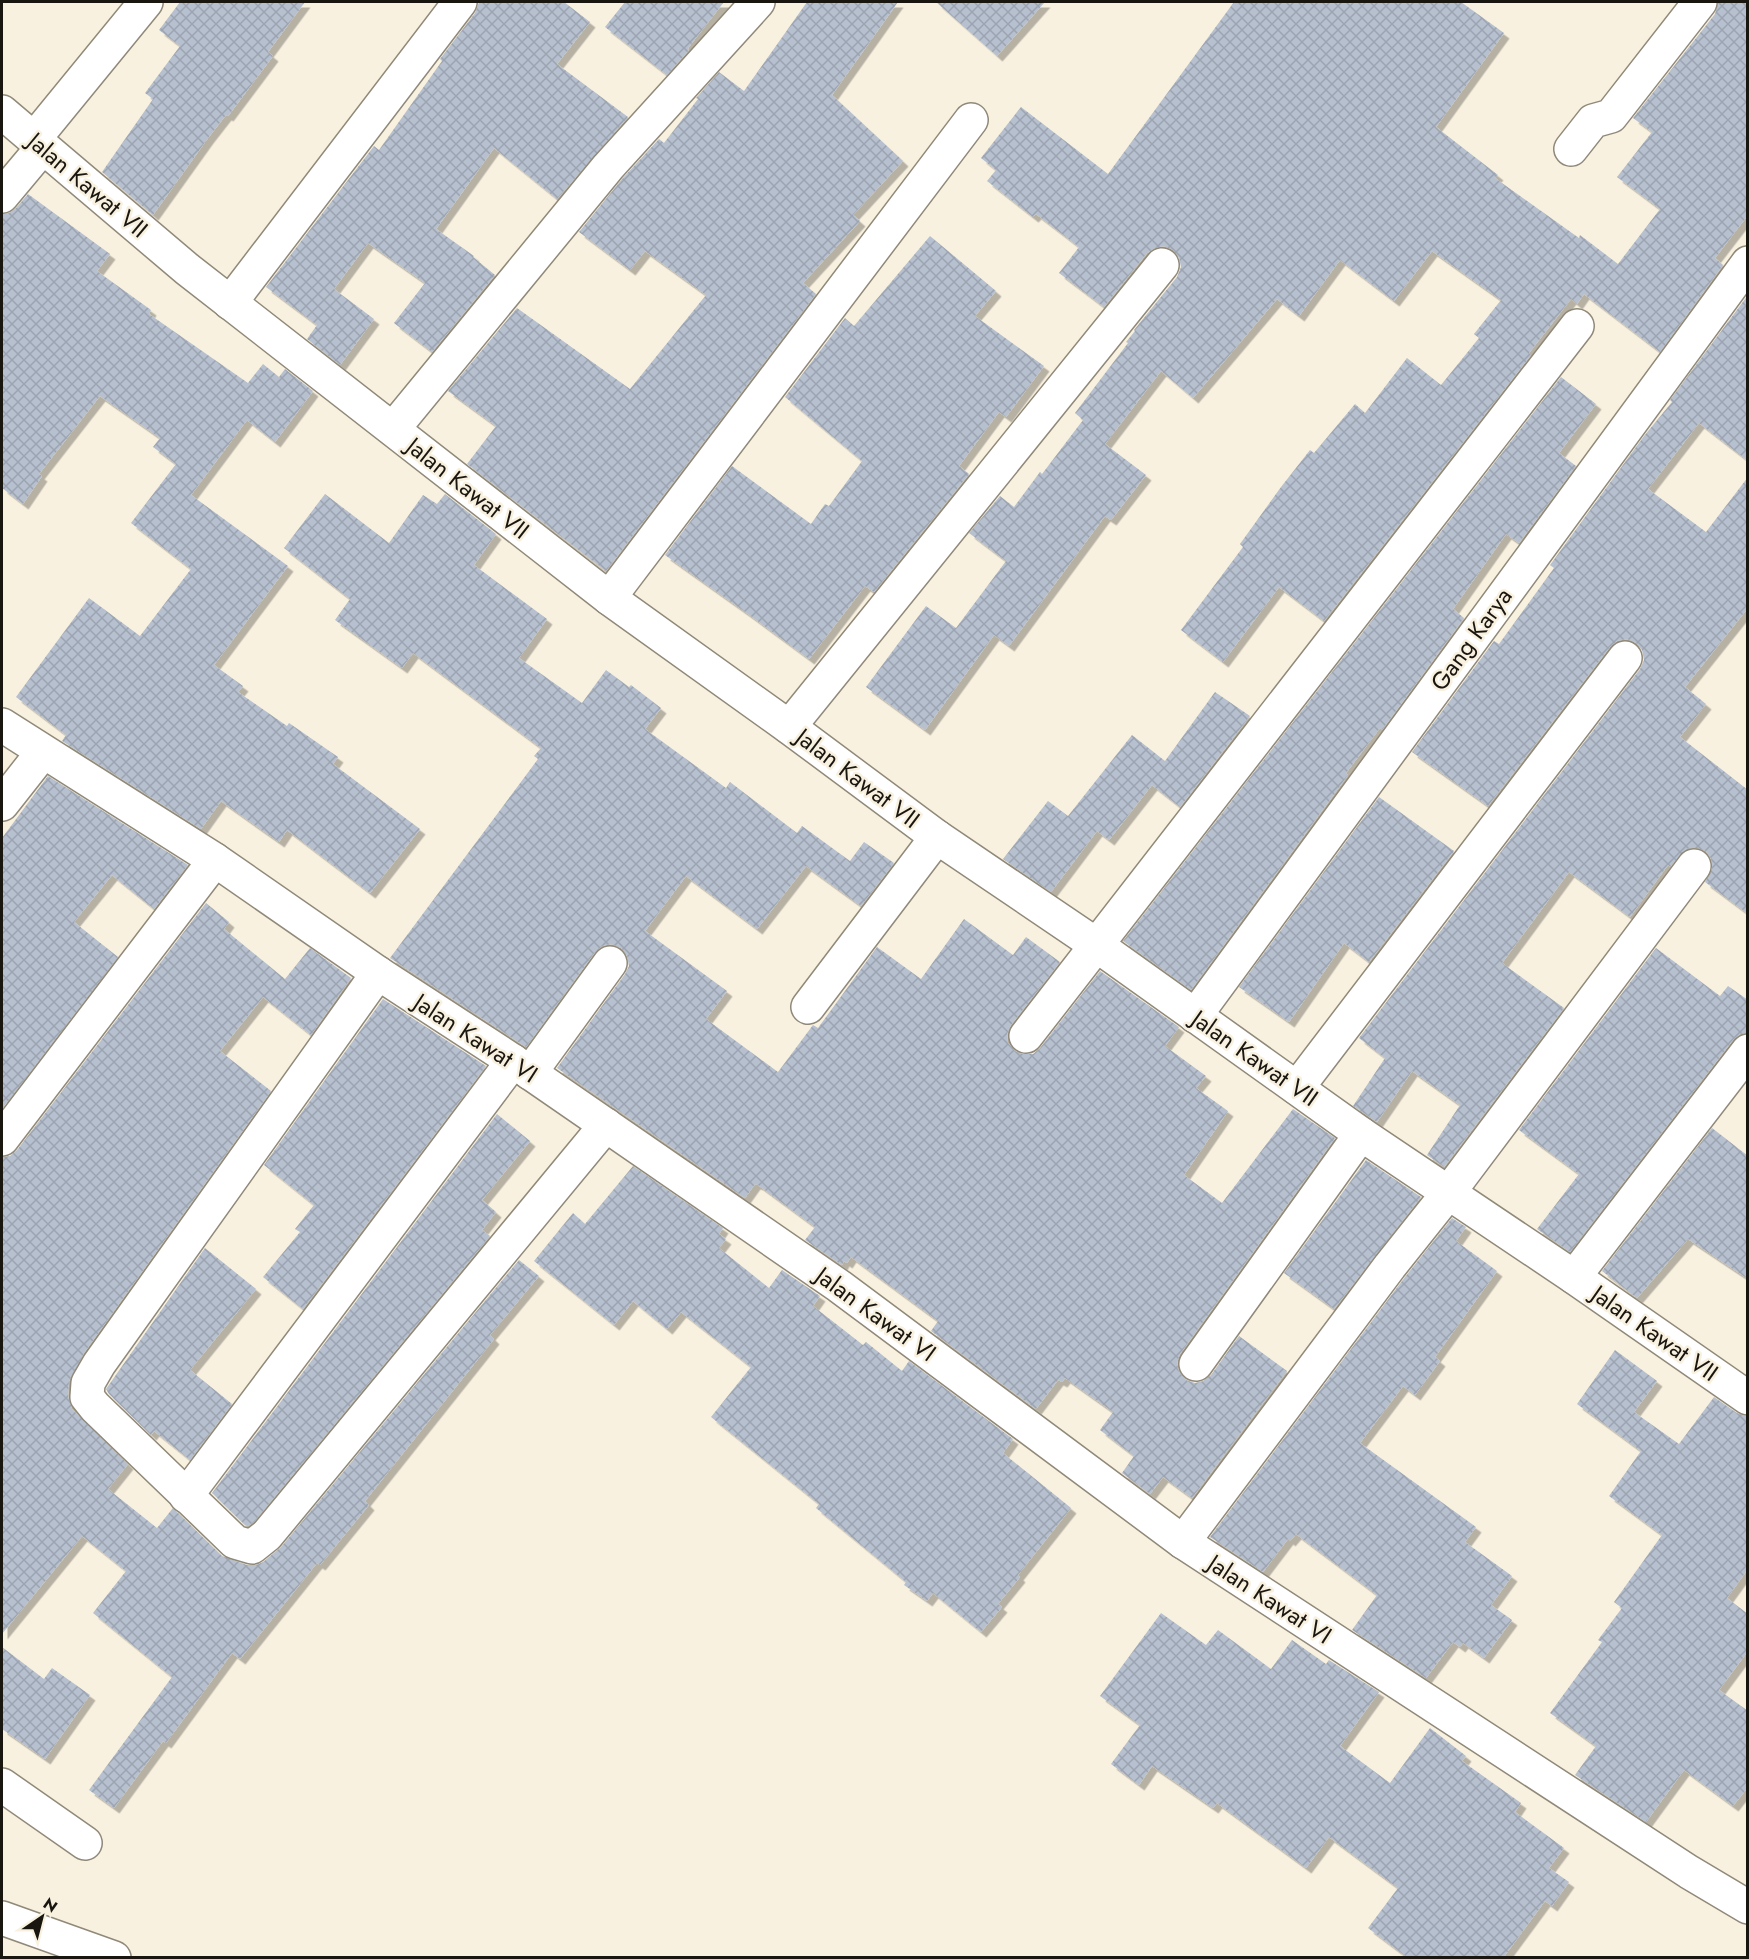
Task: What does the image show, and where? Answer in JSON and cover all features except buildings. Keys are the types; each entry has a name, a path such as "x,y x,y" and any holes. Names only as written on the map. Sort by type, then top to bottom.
{"main road":[{"path":"2,196 38,143 147,2"},
{"path":"230,303 460,2"},
{"path":"393,429 608,167 758,2"},
{"path":"1571,149 1593,121 1611,116 1700,2"},
{"name":"Jalan Kawat VII","path":"2,112 187,269 609,598 937,837 1095,944 1361,1134 1574,1277 1748,1398"},
{"path":"609,598 971,120"},
{"name":"Gang Karya","path":"1195,1016 1748,263"},
{"path":"789,727 1162,265"},
{"path":"1026,1036 1095,944 1577,326"},
{"path":"1297,1088 1625,658"},
{"name":"Jalan Kawat VI","path":"2,725 215,860 378,973 522,1067 839,1286 1183,1542 1689,1872 1748,1907"},
{"path":"2,804 43,752"},
{"path":"808,1007 937,837"},
{"path":"2,1139 215,860"},
{"path":"1183,1542 1694,866"},
{"path":"186,1496 522,1067 610,963"},
{"path":"378,973 105,1354 88,1383 87,1397 95,1407 235,1542 252,1547 267,1535 606,1125"},
{"path":"1574,1277 1748,1051"},
{"path":"1196,1364 1361,1134"},
{"path":"2,1785 85,1843"},
{"path":"2,1918 114,1958"}]}
